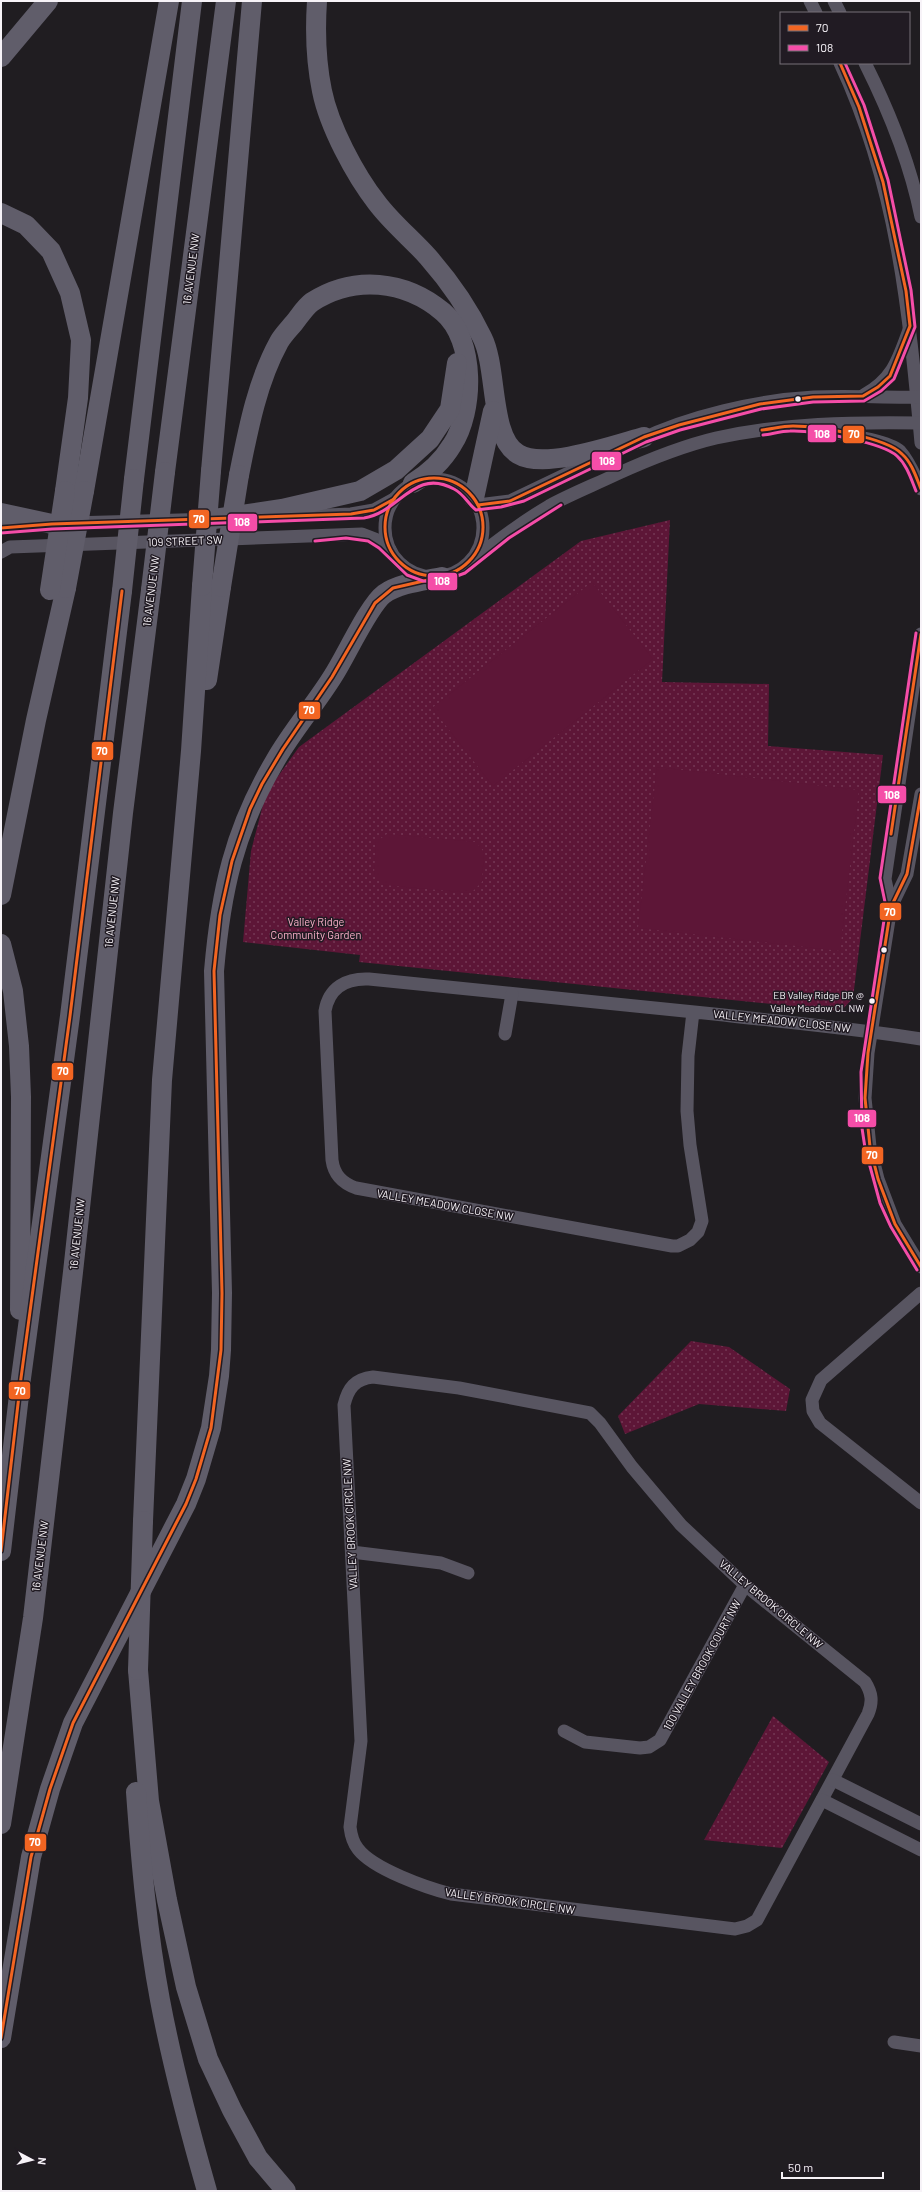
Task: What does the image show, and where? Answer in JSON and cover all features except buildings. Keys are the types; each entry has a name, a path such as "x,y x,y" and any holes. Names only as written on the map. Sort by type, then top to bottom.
{"highway":[{"path":"1,57 48,1"},
{"path":"1,895 36,720 58,589 84,491 169,1"},
{"path":"1,1550 21,1378 71,1008 192,1"},
{"name":"16 AVENUE NW","path":"1,1824 32,1618 74,1264 123,813 165,472 226,1"},
{"path":"212,586 211,471 252,1"},
{"path":"317,1 317,54 322,92 338,135 356,173 378,204 428,258 455,290 483,339 493,374 500,429 506,445 519,455 534,459 562,458 644,438"},
{"path":"1,213 26,225 50,251 70,293 81,340 78,398 65,491 58,589"},
{"path":"207,2191 182,2102 160,1999 143,1885 136,1791 143,1521 162,1080 187,793 212,586 254,404 279,341 311,303 348,286 386,284 412,292 444,313 457,332 466,351 468,395 464,419 452,445 428,472 413,483"},
{"path":"214,519 282,509 360,491 396,470 430,440 450,409 458,371 457,332"},
{"path":"476,502 496,399"},
{"path":"1,513 52,524"},
{"path":"1,2038 32,1857 50,1789 73,1723 186,1504 202,1460 211,1428 219,1376 222,1293 214,971 218,930 228,874 238,838 249,809 276,759 333,676 374,606 384,594 398,587 442,577"},
{"path":"1,944 13,991 22,1097 20,1264 21,1378"},
{"path":"138,1670 149,1801 167,1900 186,1987 208,2059 232,2110 258,2158 286,2191"}],"street":[{"path":"810,1 816,12"},
{"path":"834,1 840,12"},
{"path":"840,64 868,135 888,200 901,262 910,326 919,397 921,443"},
{"path":"865,64 896,130 915,187 921,217"},
{"path":"863,396 878,388 890,376 910,326"},
{"path":"476,502 510,501 644,438 708,416 760,404 813,397 919,397"},
{"path":"468,564 476,554 481,543 482,517 476,502 462,487 446,480 435,478 413,483 402,490 394,499 388,511 385,524 386,537 390,550 396,560 417,574 442,577 456,572 468,564 500,538 549,506 660,454 715,438 794,426 849,422 920,423"},
{"path":"794,426 889,445 898,450 909,462 921,489"},
{"name":"109 STREET SW","path":"1,528 52,524 351,514 374,510 394,499"},
{"name":"109 STREET SW","path":"1,552 10,548 362,534 375,539 390,550"},
{"path":"891,907 885,879 921,634"},
{"path":"921,794 907,874 891,907 871,1031 866,1072 865,1098 870,1147 885,1201 896,1224 921,1267"},
{"name":"VALLEY MEADOW CLOSE NW","path":"693,1012 687,1084 688,1128 702,1216 698,1232 684,1244 672,1246 356,1188 342,1181 334,1170 332,1160 324,1018 326,1004 335,989 350,980 369,979 693,1012 871,1031 921,1039"},
{"path":"505,1034 512,994"},
{"path":"921,1293 821,1380 812,1400 813,1411 820,1423 921,1503"},
{"name":"VALLEY BROOK CIRCLE NW","path":"373,1377 459,1388 590,1414 600,1423 632,1467 682,1525 745,1585 861,1678 871,1693 871,1707 868,1714 756,1920 741,1928 735,1929 451,1894 413,1883 370,1859 358,1850 350,1834 361,1741 352,1552 344,1405 352,1385 364,1378 373,1377"},
{"path":"352,1552 441,1563 468,1572"},
{"name":"100 VALLEY BROOK COURT NW","path":"564,1732 585,1742 640,1748 649,1747 660,1740 745,1585"},
{"path":"833,1780 921,1824"},
{"path":"822,1800 921,1850"},
{"path":"894,2042 921,2046"}],"green space":[{"name":"Valley Ridge Community Garden","path":"670,520 662,682 769,684 768,746 883,755 853,998 841,1011 359,962 360,955 243,942 251,851 266,793 299,747 581,541"},
{"path":"592,582 653,659 493,786 432,708"},
{"path":"657,767 859,790 840,951 638,928"},
{"path":"387,834 476,842 484,852 482,882 471,893 384,885 374,874 376,842"},
{"path":"691,1341 729,1347 790,1389 786,1411 699,1404 625,1434 618,1416"},
{"path":"773,1716 829,1762 782,1848 704,1840"}],"transit line":[{"name":"70","path":"478,505 510,501 644,437 679,425 760,404 813,397 863,396 878,387 890,376 910,326 906,291 883,182 859,107 840,64"},
{"name":"108","path":"1,533 52,529 364,518 387,508 417,487 428,484 440,484 454,489 461,494 476,510 501,507 524,501 646,442 680,430 761,409 813,402 864,401 881,391 894,379 915,327 911,290 888,180 864,105 845,64"},
{"name":"70","path":"762,430 789,426 817,428 833,430 881,442 894,448 902,454 913,470 921,489"},
{"name":"108","path":"763,435 787,431 800,431 846,438 877,446 897,456 908,472 916,491"},
{"name":"70","path":"434,478 453,482 469,492 479,508 483,527 479,546 469,562 453,572 434,576 415,572 399,562 389,546 385,527 389,508 399,492 415,482 434,478"},
{"name":"70","path":"1,528 52,524 351,514 374,510 394,499"},
{"name":"108","path":"315,541 346,538 368,541 379,548 407,575 423,581 441,582 465,573 509,538 561,505"},
{"name":"70","path":"1,2038 31,1857 50,1789 73,1723 186,1504 196,1479 211,1428 221,1350 222,1293 214,971 220,915 232,861 250,809 262,784 283,749 332,677 375,603 393,588 441,577"},
{"name":"70","path":"1,1551 21,1378 70,1016 122,591"},
{"name":"108","path":"916,633 880,878 886,907 861,1072 862,1128 865,1148 880,1203 891,1227 917,1270"},
{"name":"70","path":"891,834 921,634"},
{"name":"70","path":"921,794 907,874 891,907 868,1053 865,1098 870,1147 878,1179 895,1224 921,1267"}],"place":[{"name":"EB Valley Ridge DR @ Valley Meadow CL NW","path":"872,1001"}]}
